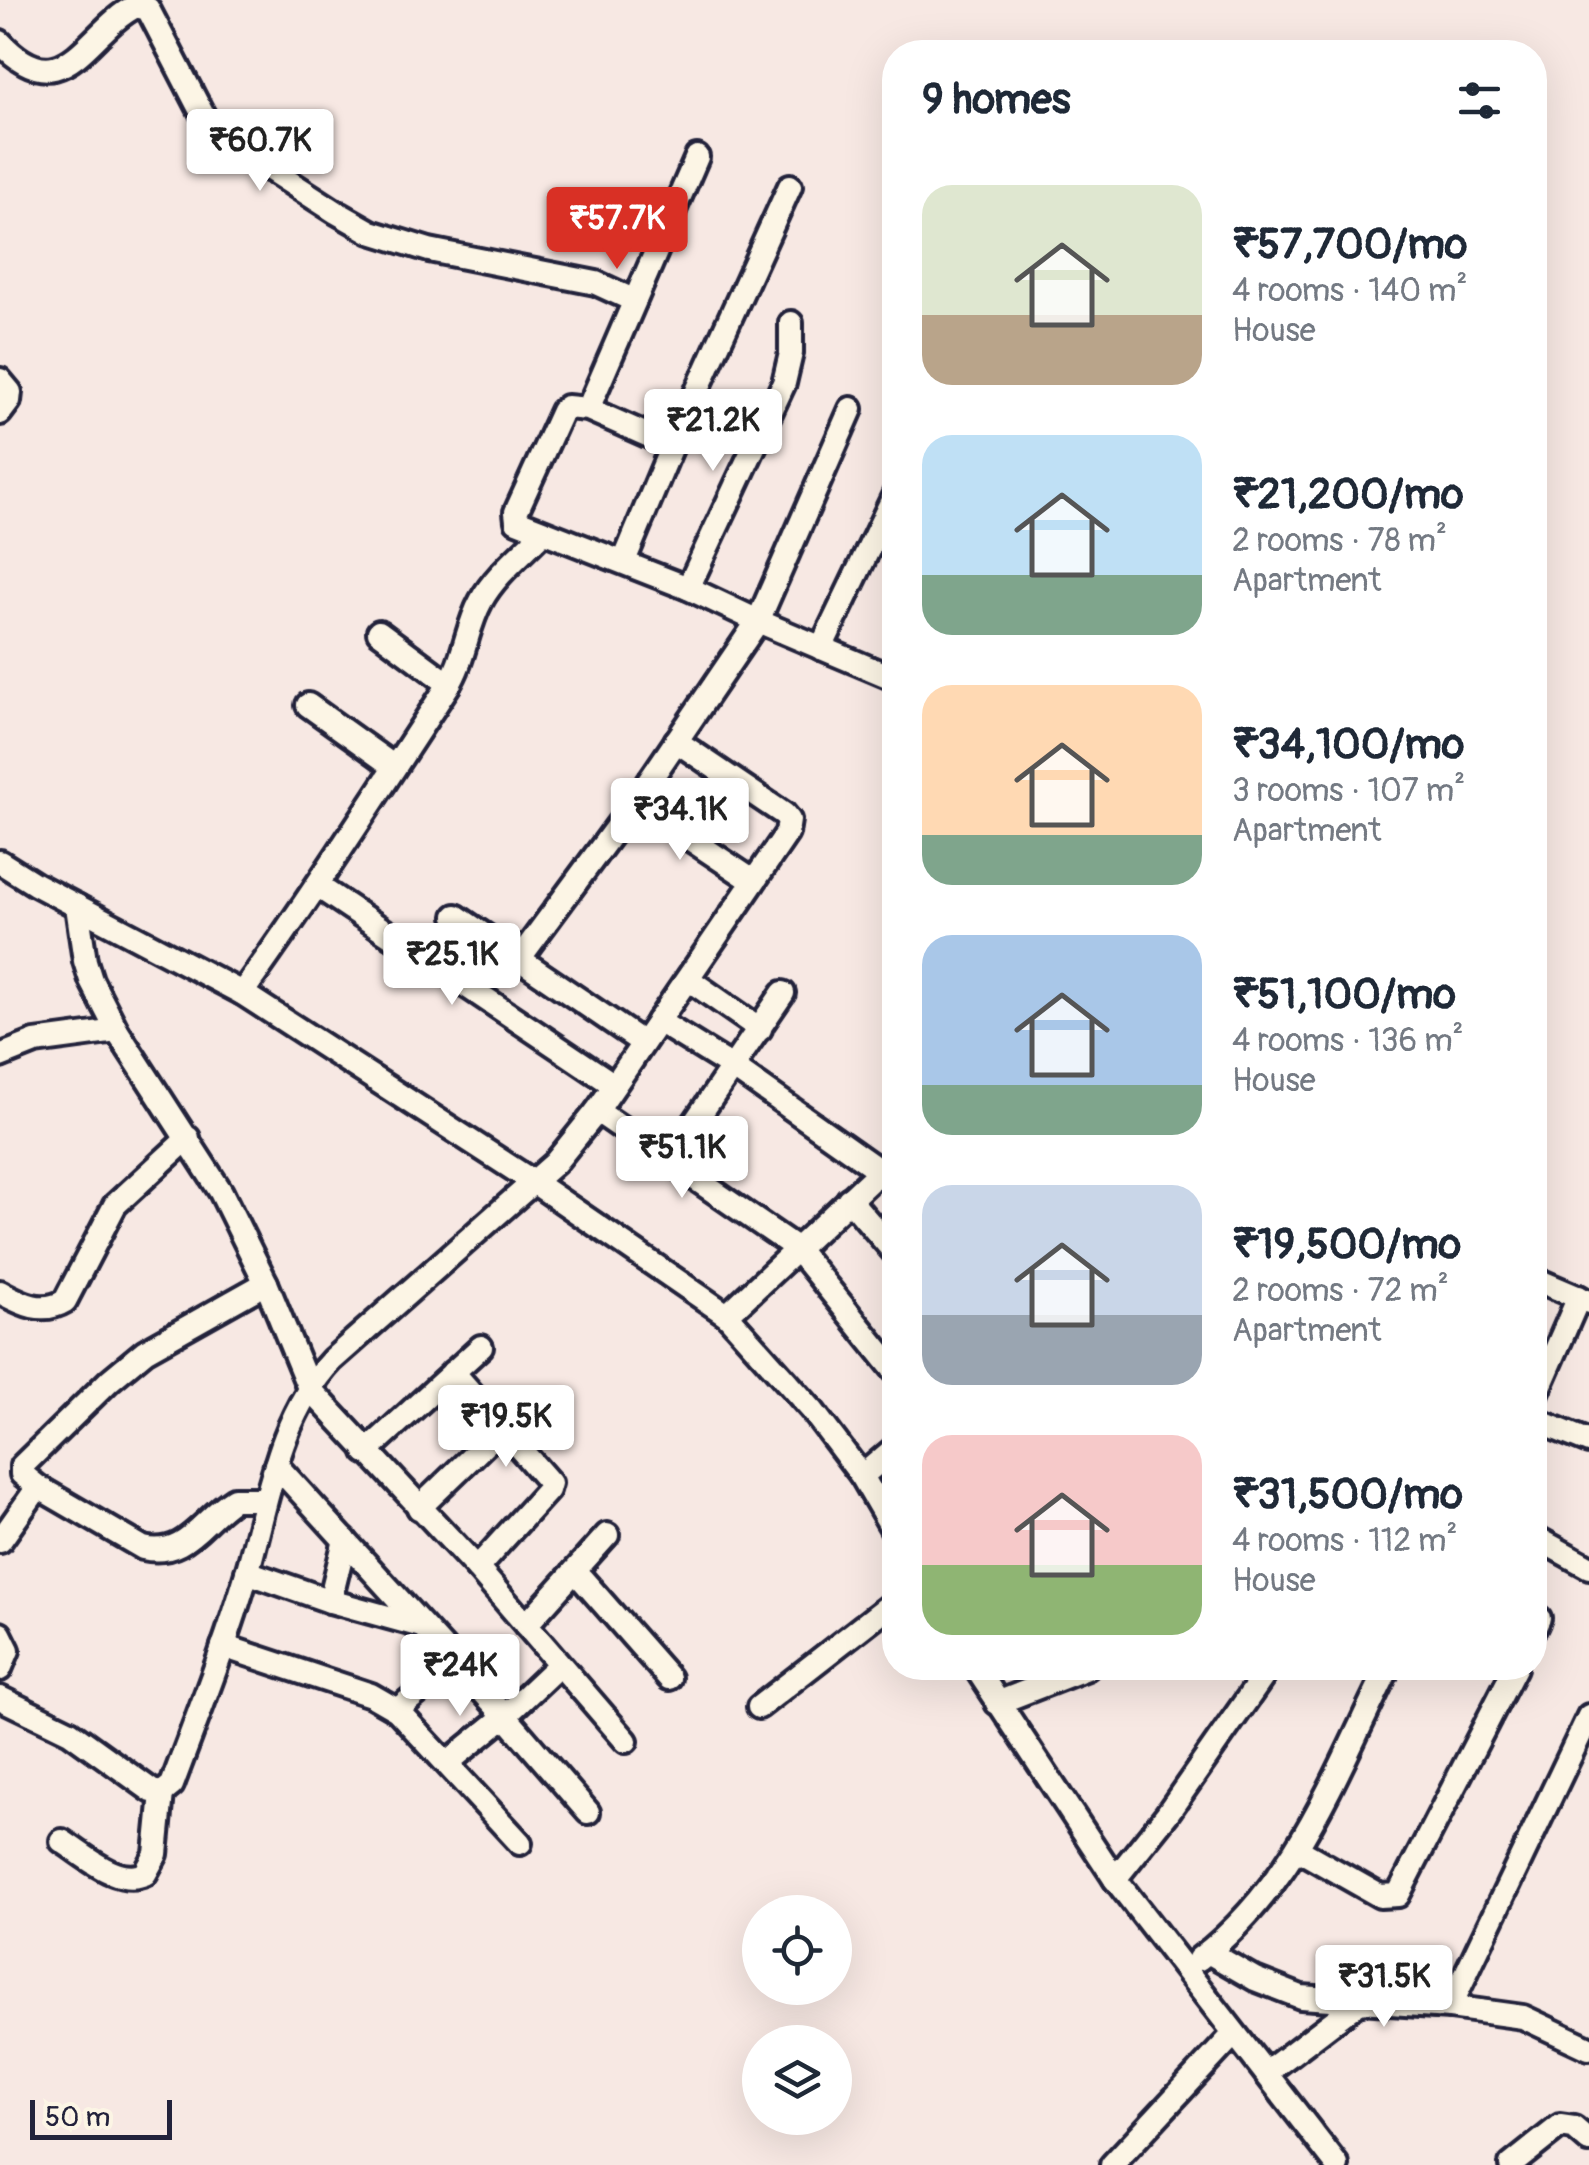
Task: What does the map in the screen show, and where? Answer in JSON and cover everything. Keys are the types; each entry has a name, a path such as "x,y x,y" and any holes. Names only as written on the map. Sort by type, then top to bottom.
{"street":[{"path":"0,42 15,58 41,67 62,66 83,54 124,12 136,6 148,9 204,117 230,143 336,212 370,232 429,250 596,283 633,300"},
{"path":"588,409 698,156"},
{"path":"624,561 790,186"},
{"path":"688,588 784,384 790,323"},
{"path":"0,380 10,392 0,413"},
{"path":"672,446 574,406 562,412 516,512 516,521 624,561 820,648 882,670"},
{"path":"519,959 635,802 758,621 851,408"},
{"path":"820,648 882,523"},
{"path":"242,993 319,887 449,684 462,661 483,597 543,532"},
{"path":"378,632 449,684"},
{"path":"308,705 394,766"},
{"path":"62,1842 116,1875 128,1878 145,1874 156,1854 162,1793 172,1785 223,1646 248,1572 276,1466 309,1388 332,1360 556,1163 597,1111 786,833 790,820 676,741"},
{"path":"635,802 753,881"},
{"path":"0,862 242,993 534,1183 727,1316 779,1370 862,1476 882,1511"},
{"path":"319,887 614,1085"},
{"path":"77,906 84,961 117,1031 221,1192 266,1283 309,1388 477,1568 626,1741"},
{"path":"456,916 643,1043"},
{"path":"688,979 760,1029"},
{"path":"669,1160 784,993"},
{"path":"658,1021 882,1164"},
{"path":"0,1056 35,1042 117,1031"},
{"path":"597,1111 796,1248 882,1355"},
{"path":"0,1292 35,1308 65,1302 115,1205 188,1138"},
{"path":"727,1316 796,1248 882,1173"},
{"path":"849,1200 882,1238"},
{"path":"34,1492 22,1474 22,1466 110,1380 145,1351 266,1283"},
{"path":"1547,1285 1584,1300 1547,1374"},
{"path":"366,1452 481,1346"},
{"path":"453,1372 550,1483 548,1490 477,1568"},
{"path":"1547,1425 1589,1442"},
{"path":"419,1508 503,1427"},
{"path":"862,1476 882,1459"},
{"path":"276,1466 588,1812"},
{"path":"0,1474 143,1548 156,1551 187,1541 234,1500 266,1499"},
{"path":"0,1540 34,1492"},
{"path":"526,1625 607,1536"},
{"path":"330,1601 345,1540"},
{"path":"1547,1544 1589,1567"},
{"path":"575,1571 669,1678"},
{"path":"248,1572 330,1601 421,1626"},
{"path":"759,1707 882,1611"},
{"path":"0,1634 8,1650 0,1669"},
{"path":"223,1646 371,1695 398,1710 520,1844"},
{"path":"398,1710 455,1662"},
{"path":"447,1763 559,1665"},
{"path":"983,1680 1115,1879 1337,2165"},
{"path":"997,1703 1056,1680"},
{"path":"1115,1879 1167,1814 1261,1680"},
{"path":"1184,1971 1252,1912 1297,1850 1382,1680"},
{"path":"1297,1850 1380,1896 1398,1894 1508,1680"},
{"path":"0,1698 70,1732 152,1791 162,1793"},
{"path":"1450,2007 1589,1716"},
{"path":"1208,1952 1278,1990 1301,1997 1450,2007 1523,2017 1589,2048"},
{"path":"1266,2072 1359,2002"},
{"path":"1112,2165 1234,2034"},
{"path":"1511,2165 1560,2126 1574,2128 1589,2141"}]}
